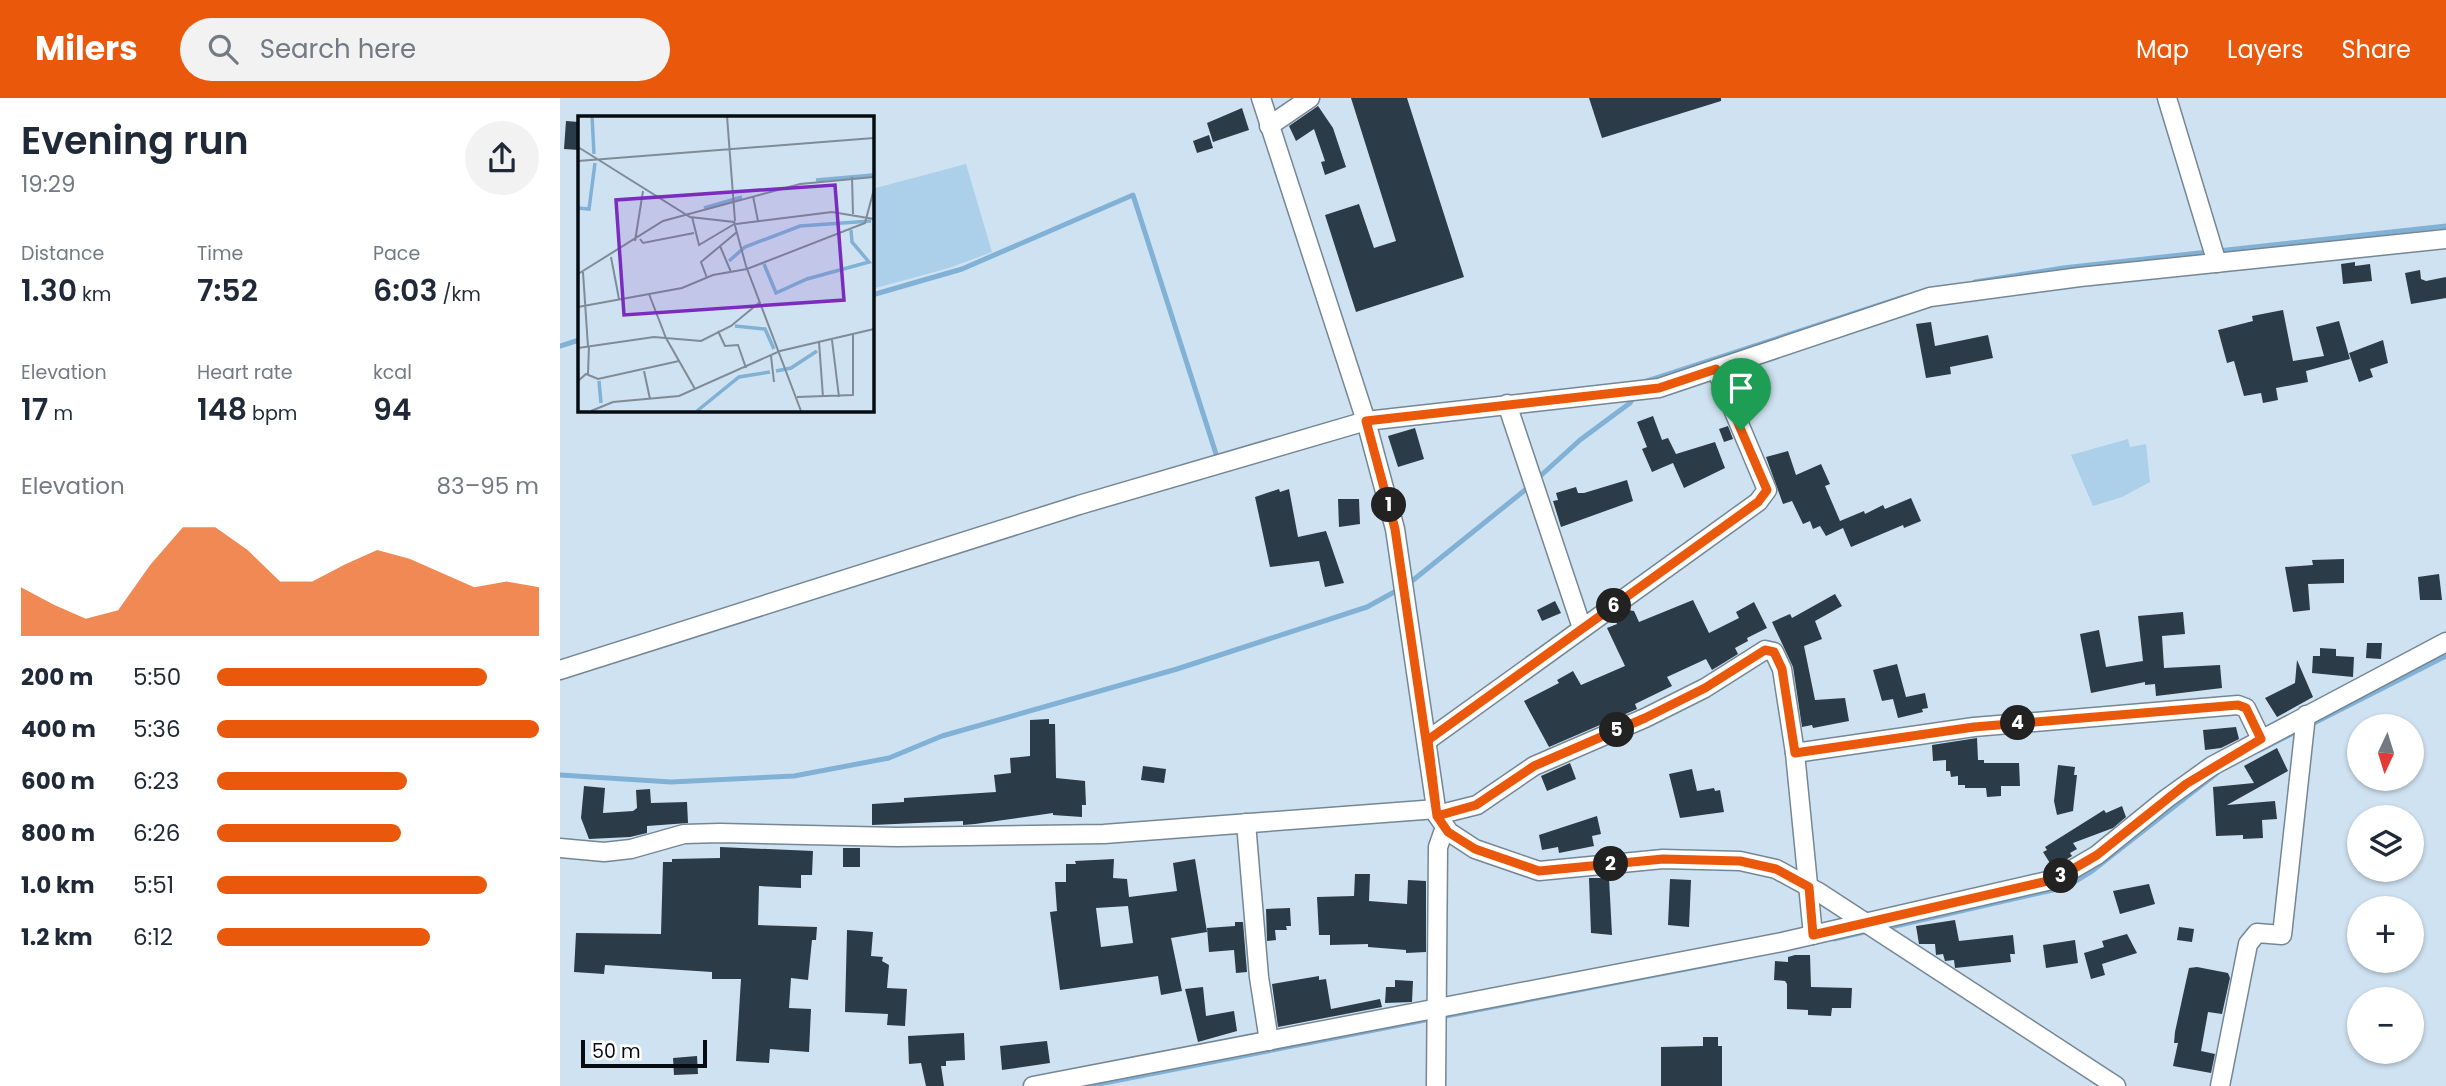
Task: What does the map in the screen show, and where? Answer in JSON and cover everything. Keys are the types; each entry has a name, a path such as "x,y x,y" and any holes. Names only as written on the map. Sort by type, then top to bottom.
{"street":[{"path":"1261,98 1366,421 1395,529 1440,817 1435,1010 1436,1086"},
{"path":"1269,126 1310,98"},
{"path":"2167,98 2217,264"},
{"path":"560,670 1079,505 1366,421 1659,388 1930,297 2446,239"},
{"path":"1428,740 1758,502 1767,490 1716,369"},
{"path":"1507,404 1583,628"},
{"path":"1033,1086 1813,935 2056,879 2097,855 2186,784 2261,739 2446,642"},
{"path":"560,848 604,852 631,849 684,834 708,833 897,837 1104,834 1246,823 1440,817 1476,805 1534,766 1705,688 1765,650 1774,652 1782,669 1795,753 1813,935"},
{"path":"1795,753 1974,727 2238,705 2246,708 2261,739"},
{"path":"2220,1086 2248,944 2257,933 2282,934 2306,715"},
{"path":"1440,817 1475,849 1539,871 1663,859 1740,861 1776,869 1865,922 2116,1086"},
{"path":"1246,823 1259,977 1269,1041"}],"shaded area":[{"path":"966,164 992,252 949,268 873,289 873,189"},
{"path":"2128,439 2130,447 2146,444 2150,482 2122,497 2093,506 2071,455"}],"building":[{"path":"1351,98 1407,98 1464,277 1356,312 1325,215 1359,204 1374,248 1396,241"},
{"path":"1589,98 1721,98 1721,101 1602,138"},
{"path":"1318,106 1333,128 1346,167 1325,175 1321,162 1325,161 1314,129 1296,141 1289,126"},
{"path":"1242,108 1249,130 1213,142 1207,123"},
{"path":"566,121 578,122 578,150 564,149"},
{"path":"1209,135 1213,148 1197,153 1193,141"},
{"path":"2355,262 2355,266 2370,264 2372,281 2343,284 2341,264"},
{"path":"2420,270 2421,279 2426,281 2446,277 2446,298 2411,304 2405,273"},
{"path":"2283,310 2293,361 2324,356 2316,327 2339,321 2350,359 2306,371 2308,382 2276,388 2278,400 2263,403 2261,393 2244,396 2234,361 2227,363 2218,330 2253,321 2252,316"},
{"path":"1931,322 1935,346 1988,335 1993,358 1950,367 1951,374 1926,378 1916,324"},
{"path":"2383,340 2388,363 2370,369 2373,377 2359,382 2349,353"},
{"path":"1653,416 1662,440 1668,438 1676,454 1715,442 1725,468 1684,488 1673,463 1652,472 1642,449 1647,447 1637,422"},
{"path":"1728,426 1733,439 1724,442 1719,429"},
{"path":"1415,428 1424,459 1398,467 1388,436"},
{"path":"1788,451 1796,475 1821,464 1830,484 1825,486 1840,521 1864,511 1865,514 1883,505 1885,509 1911,498 1921,521 1904,528 1903,525 1851,547 1843,528 1826,536 1820,526 1813,529 1810,521 1803,524 1792,501 1783,504 1766,457"},
{"path":"1627,480 1633,501 1561,527 1553,501 1558,500 1556,493 1576,487 1578,493 1584,493"},
{"path":"1279,489 1280,492 1289,489 1298,537 1326,531 1344,583 1325,587 1319,561 1270,567 1255,497"},
{"path":"1338,499 1359,499 1360,524 1339,527"},
{"path":"2344,559 2344,583 2308,584 2310,610 2293,612 2285,567 2313,565 2312,560"},
{"path":"2439,574 2442,600 2420,600 2418,577"},
{"path":"1835,594 1842,606 1815,621 1822,639 1804,646 1815,700 1845,698 1849,721 1813,728 1812,725 1802,727 1793,667 1772,622 1790,614 1792,618"},
{"path":"1693,600 1709,633 1739,618 1736,612 1754,602 1767,628 1747,638 1748,641 1735,648 1738,654 1712,670 1706,659 1667,677 1672,686 1635,704 1637,709 1549,747 1524,701 1559,683 1557,680 1573,671 1581,685 1625,666 1607,628 1617,624 1615,619 1628,610 1634,611 1639,622"},
{"path":"1555,601 1561,613 1542,621 1537,610"},
{"path":"2183,612 2185,634 2162,636 2164,668 2220,665 2222,688 2156,696 2155,684 2145,685 2145,682 2091,693 2080,634 2099,630 2106,667 2143,661 2138,616"},
{"path":"2367,643 2382,643 2381,659 2366,658"},
{"path":"2320,648 2336,649 2336,656 2354,657 2353,677 2312,673 2313,656 2320,656"},
{"path":"2297,660 2313,697 2277,717 2265,698 2295,683"},
{"path":"1897,664 1906,697 1925,693 1928,708 1922,709 1923,712 1898,718 1893,699 1882,701 1873,670"},
{"path":"1049,719 1049,724 1055,724 1056,778 1085,781 1086,805 1082,805 1082,817 1053,813 963,825 963,821 872,825 872,804 904,802 904,798 996,792 994,775 1011,773 1010,758 1030,756 1030,720"},
{"path":"2236,727 2239,739 2221,748 2205,750 2203,730"},
{"path":"1977,738 1978,760 1984,760 1984,763 2019,763 2020,786 2001,786 2001,796 1987,797 1986,788 1965,788 1965,785 1958,785 1958,776 1951,777 1950,771 1946,771 1946,760 1933,761 1932,745"},
{"path":"2277,748 2288,771 2227,805 2275,801 2277,819 2262,820 2263,838 2243,839 2243,835 2216,836 2213,787 2254,783 2244,766"},
{"path":"1570,763 1576,779 1547,791 1541,776"},
{"path":"2058,765 2075,767 2074,775 2077,775 2073,811 2057,815 2054,801"},
{"path":"1143,766 1166,769 1164,783 1141,780"},
{"path":"1692,769 1697,791 1714,788 1715,791 1720,790 1724,812 1680,818 1669,774"},
{"path":"584,786 605,788 603,813 633,811 637,808 636,790 650,789 651,803 687,802 688,823 647,826 647,833 630,837 589,839 581,818"},
{"path":"2122,806 2126,817 2113,828 2073,843 2077,849 2070,853 2072,856 2053,868 2043,852 2047,850 2045,847 2104,810 2106,813"},
{"path":"1597,816 1601,834 1592,836 1594,846 1559,853 1558,847 1542,850 1539,835"},
{"path":"720,847 813,851 812,875 801,875 801,888 759,886 758,925 817,927 816,940 812,940 808,980 791,978 789,1008 811,1009 809,1052 770,1049 769,1063 736,1061 741,979 712,979 712,972 605,965 604,974 574,972 576,933 661,934 663,862 672,862 672,859 720,858"},
{"path":"843,848 860,848 860,867 843,867"},
{"path":"1114,859 1113,878 1127,879 1129,897 1177,891 1173,863 1195,859 1207,932 1171,938 1182,991 1161,995 1158,976 1060,990 1050,912 1057,911 1055,882 1066,882 1066,864 1076,864 1075,861","holes":["1128,906 1133,943 1101,947 1096,908"]},
{"path":"1355,874 1370,874 1369,901 1407,904 1408,880 1426,881 1426,952 1406,953 1406,950 1368,947 1368,944 1330,945 1330,935 1319,935 1317,897 1354,896"},
{"path":"1589,878 1609,878 1612,935 1591,933"},
{"path":"1670,879 1691,880 1689,927 1668,925"},
{"path":"2149,884 2155,904 2120,914 2113,891"},
{"path":"1290,908 1291,926 1286,926 1287,930 1275,930 1276,940 1267,941 1266,909"},
{"path":"1955,920 1959,941 2013,935 2015,954 2010,954 2011,962 1955,968 1954,960 1945,961 1943,954 1936,955 1935,944 1919,944 1916,926"},
{"path":"1235,922 1243,922 1247,972 1236,973 1234,950 1209,952 1207,928 1235,926"},
{"path":"2179,927 2194,929 2192,942 2177,940"},
{"path":"847,930 873,932 871,956 883,957 882,961 889,965 887,988 907,989 905,1026 887,1025 888,1014 845,1012"},
{"path":"2127,934 2137,953 2102,964 2105,975 2091,979 2084,953 2104,947 2102,941"},
{"path":"2075,940 2078,963 2046,968 2043,945"},
{"path":"1810,955 1811,987 1852,988 1851,1008 1832,1008 1831,1016 1808,1015 1808,1010 1787,1009 1787,984 1785,981 1774,980 1775,961 1788,962 1788,957"},
{"path":"2189,968 2228,973 2230,978 2222,1014 2208,1012 2201,1051 2215,1054 2211,1073 2173,1066 2178,1043 2174,1043 2175,1032"},
{"path":"1319,976 1319,980 1326,979 1331,1009 1380,999 1382,1007 1278,1027 1272,984"},
{"path":"1395,980 1413,981 1412,1002 1385,1003 1386,987 1395,987"},
{"path":"1203,987 1206,1016 1234,1011 1237,1031 1198,1042 1185,989"},
{"path":"964,1033 965,1060 946,1061 946,1066 941,1066 944,1086 926,1086 921,1063 909,1064 908,1036"},
{"path":"1703,1037 1718,1037 1718,1046 1722,1046 1722,1086 1661,1086 1661,1047 1703,1046"},
{"path":"1047,1041 1050,1063 1002,1070 1000,1046"},
{"path":"697,1056 698,1074 674,1075 673,1058"}],"waterway":[{"path":"873,295 962,269 1133,195 1217,457"},
{"path":"2218,251 2446,226"},
{"path":"1975,282 2063,268 2208,252"},
{"path":"1641,383 1904,297"},
{"path":"560,346 578,340"},
{"path":"1537,479 1580,440 1630,403 1635,394"},
{"path":"560,775 671,782 794,776 889,758 942,736 1177,669 1367,607 1407,585 1530,486"},
{"path":"2310,725 2446,656"},
{"path":"2260,750 2301,729"},
{"path":"1882,929 2066,887 2092,871 2217,773"},
{"path":"1834,939 1869,931"},
{"path":"1089,1086 1742,958"}],"route":[{"path":"1741,430 1716,369 1659,388 1366,421 1395,529 1433,773 1437,816 1448,832 1475,849 1539,871 1663,859 1740,861 1776,869 1809,887 1813,935 2056,879 2097,855 2118,836 2212,766 2261,739 2246,708 2238,705 1974,727 1795,753 1782,669 1774,652 1765,650 1705,688 1645,718 1534,766 1476,805 1437,816 1437,809 1433,773 1428,740 1758,502 1767,490 1741,430"}]}
